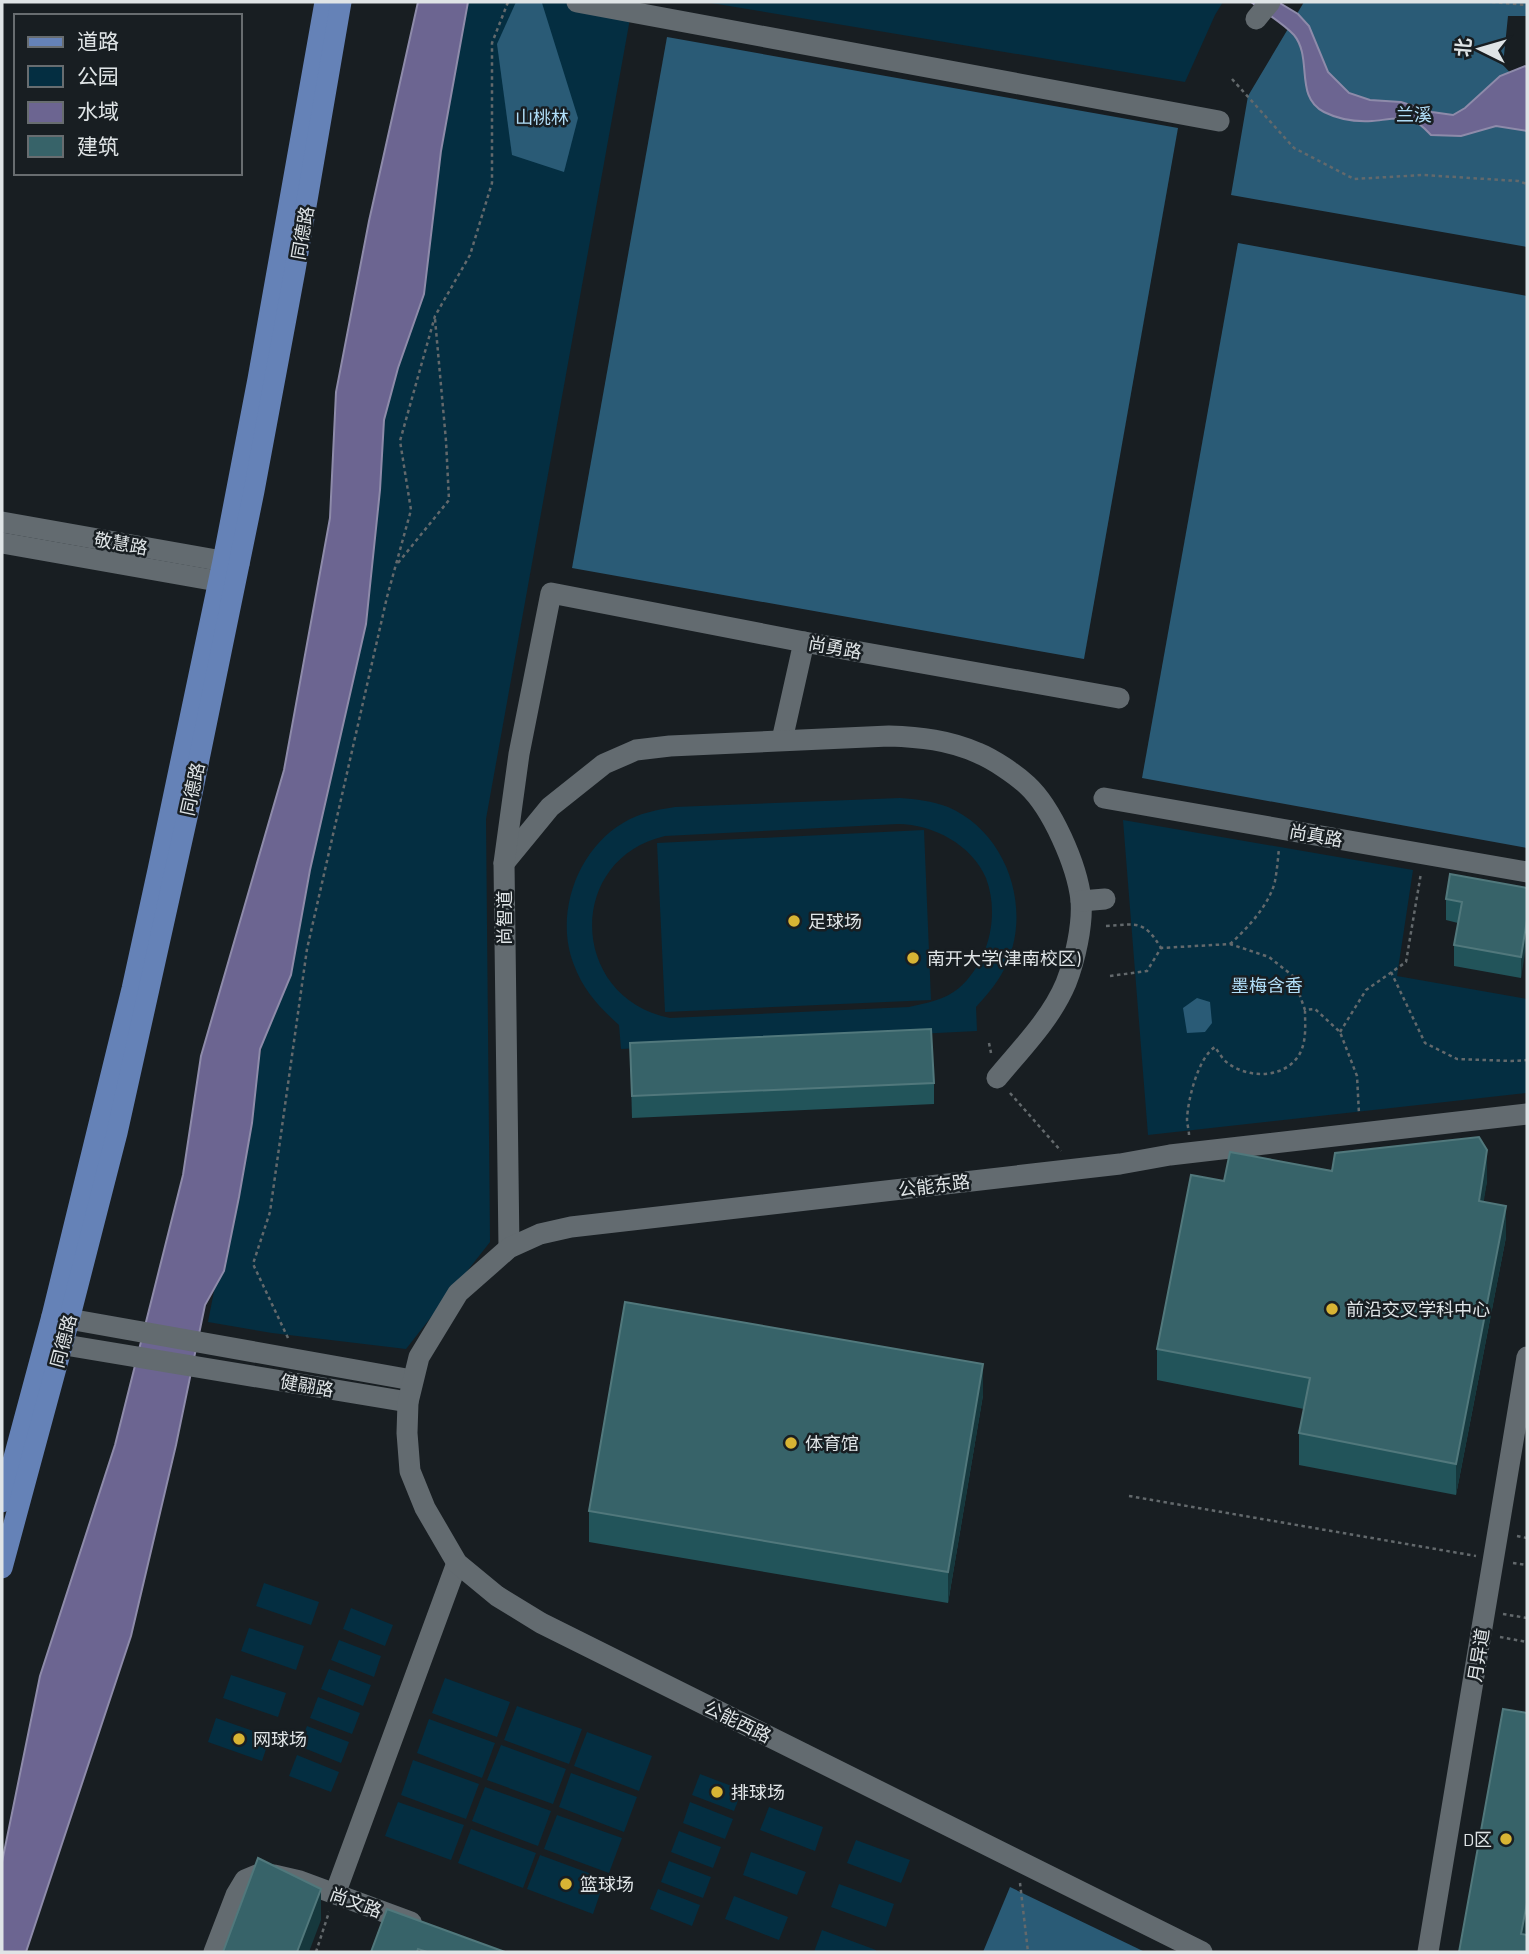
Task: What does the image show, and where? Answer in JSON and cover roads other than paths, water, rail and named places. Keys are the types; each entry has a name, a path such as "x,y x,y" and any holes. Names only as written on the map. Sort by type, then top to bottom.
{"main road":[{"name":"同德路","path":"229,573 258,379 325,2"},
{"name":"同德路","path":"2,1502 61,1318 132,989 229,573 295,270 341,2"},
{"name":"同德路","path":"2,1568 53,1343"}],"street":[{"path":"577,2 1219,121"},
{"path":"1256,19 1270,2"},
{"name":"敬慧路","path":"2,522 229,573"},
{"name":"敬慧路","path":"2,543 229,573"},
{"name":"尚勇路","path":"551,593 804,642 1119,698"},
{"name":"尚智道","path":"509,1248 504,863 519,754 551,593"},
{"path":"782,740 804,642"},
{"path":"504,863 557,800 604,764 636,750 670,746 889,736 924,738 954,744 980,754 1027,785 1048,812 1063,840 1081,901 1074,958 1065,986 1049,1014 997,1078"},
{"name":"尚真路","path":"1104,799 1527,872"},
{"path":"1081,901 1105,899"},
{"name":"公能东路","path":"412,1380 419,1357 458,1293 509,1248 540,1234 571,1227 1527,1114"},
{"name":"健翮路","path":"61,1318 412,1380"},
{"name":"健翮路","path":"53,1343 408,1402"},
{"name":"月异道","path":"1428,1952 1527,1357"},
{"name":"公能西路","path":"412,1380 407,1433 410,1471 425,1508 457,1563 497,1596 541,1623 1202,1952"},
{"path":"335,1894 457,1563"},
{"name":"尚文路","path":"214,1952 236,1895 245,1880 257,1875 287,1878 432,1930"}],"water":[{"path":"418,2 468,2 441,151 424,294 398,368 384,420 380,490 366,624 310,870 291,975 260,1049 252,1123 224,1271 205,1305 176,1445 131,1636 26,1952 2,1952 2,1862 40,1676 115,1445 183,1175 201,1056 284,770 330,518 336,392 369,221"},
{"path":"1251,2 1278,2 1298,14 1309,26 1328,72 1349,93 1370,100 1401,102 1432,112 1453,115 1465,108 1500,76 1525,66 1527,131 1496,126 1461,136 1431,135 1414,121 1360,121 1324,112 1309,97 1300,44 1279,22"}],"place":[{"name":"足球场","path":"794,921"},
{"name":"南开大学(津南校区)","path":"913,958"},
{"name":"前沿交叉学科中心","path":"1332,1309"},
{"name":"体育馆","path":"791,1443"},
{"name":"网球场","path":"239,1739"},
{"name":"排球场","path":"717,1792"},
{"name":"D区","path":"1506,1839"},
{"name":"篮球场","path":"566,1884"}],"park label":[{"name":"兰溪","path":"1414,114"},
{"name":"山桃林","path":"542,117"},
{"name":"墨梅含香","path":"1267,985"}]}
